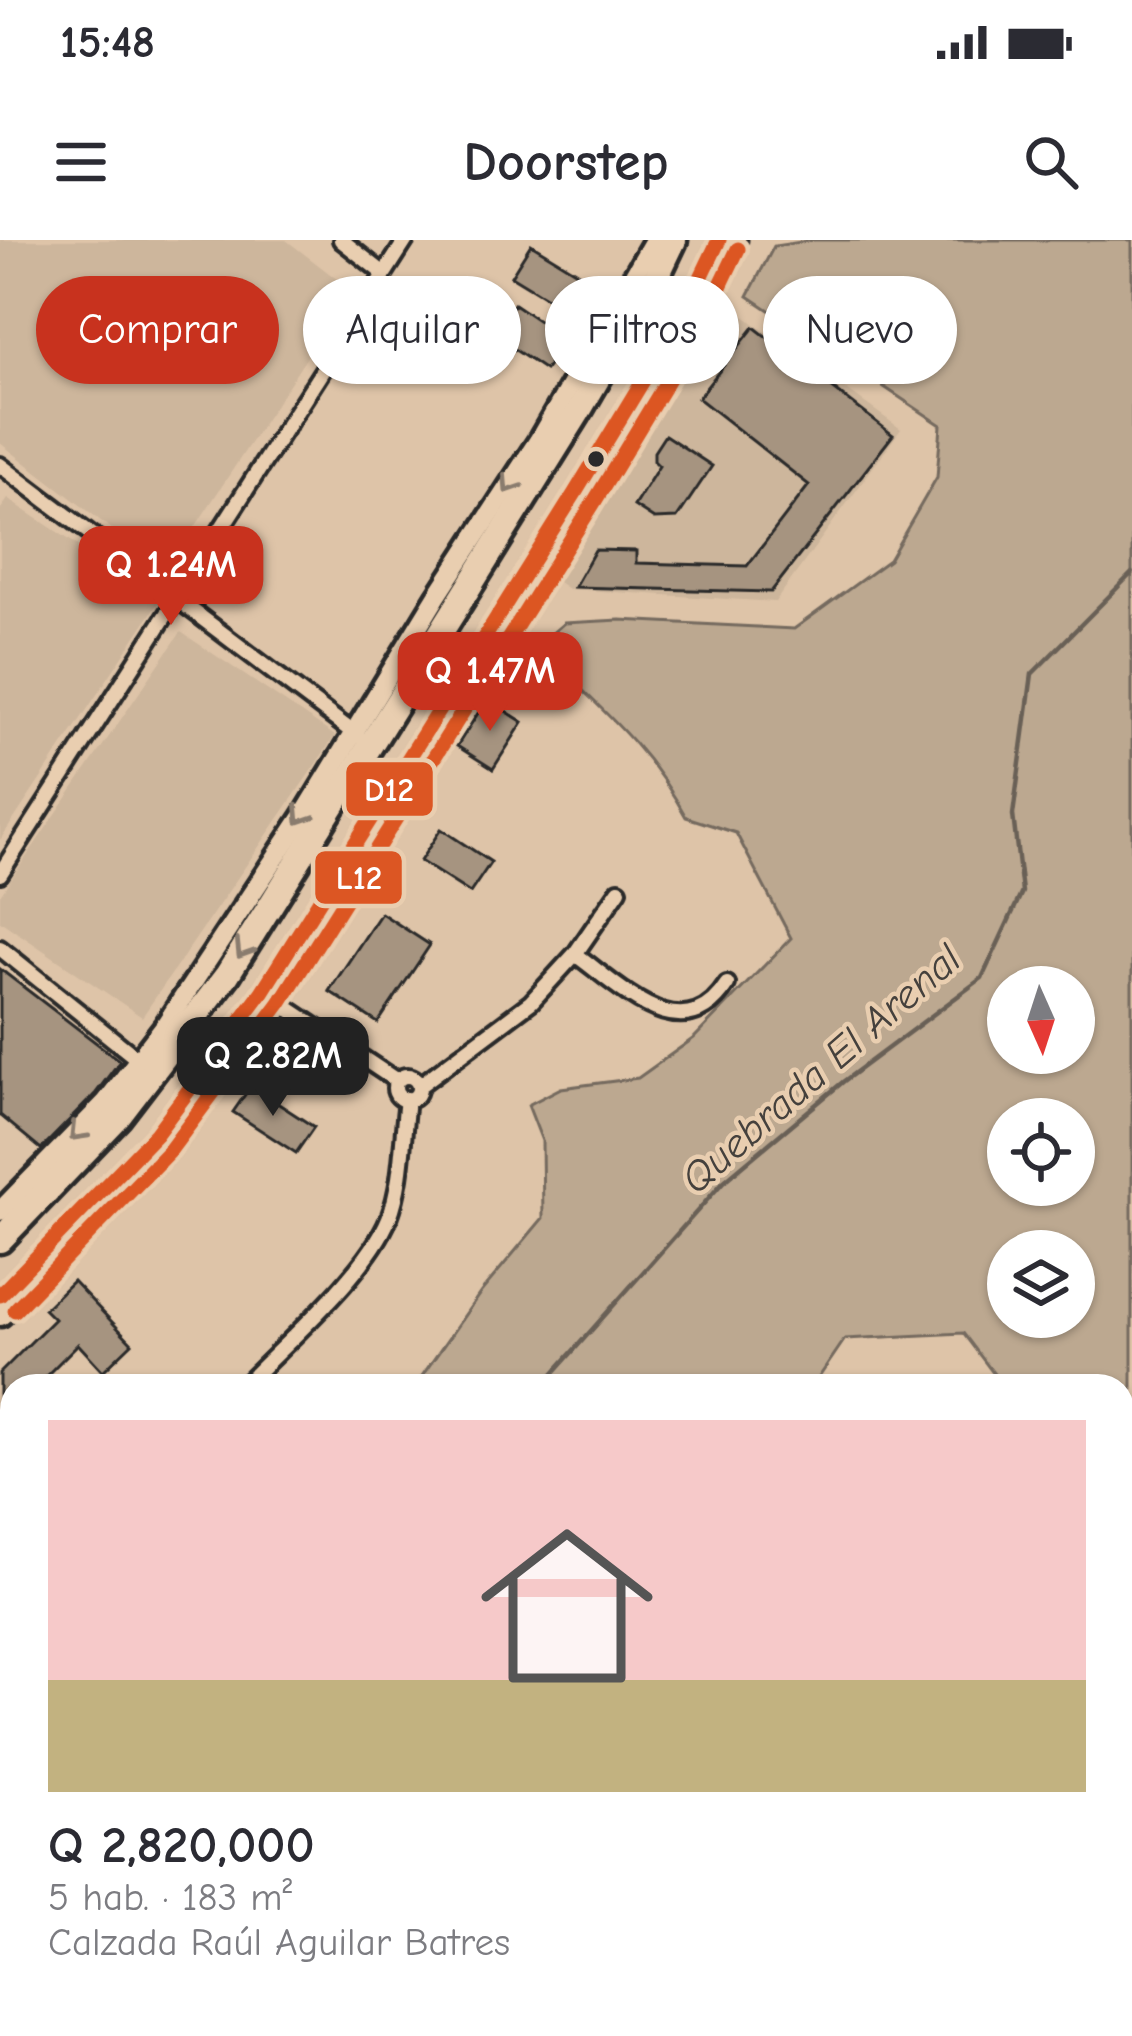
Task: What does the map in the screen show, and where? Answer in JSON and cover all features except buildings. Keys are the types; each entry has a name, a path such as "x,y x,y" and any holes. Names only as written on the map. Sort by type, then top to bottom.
{"highway":[{"path":"654,276 674,240"},
{"path":"0,1313 162,1146 274,999 500,632 623,445 691,329 733,240"},
{"path":"538,441 589,384"},
{"path":"0,1240 227,975 363,740 593,384"}],"street":[{"path":"341,240 382,273"},
{"path":"0,874 406,240"},
{"path":"0,465 363,740 654,240"},
{"path":"418,1086 531,1002 575,954 619,890"},
{"path":"0,947 147,1067 106,1102 0,1211"},
{"path":"575,954 671,1016 702,1012 727,985"},
{"path":"274,999 397,1082"},
{"path":"397,1082 411,1077 418,1086 418,1094 406,1099"},
{"path":"397,1082 396,1092 406,1099"},
{"path":"256,1374 341,1285 385,1226 395,1198 406,1099"}],"shaded area":[{"path":"0,240 286,240 333,276 303,276 303,363 166,571 0,443"},
{"path":"814,240 1132,240 1132,1374 994,1374 963,1333 845,1339 821,1374 423,1374 481,1292 543,1218 542,1141 528,1105 561,1088 638,1078 694,1038 791,938 736,833 686,817 637,746 537,646 564,623 620,620 794,629 889,560 937,477 941,425 880,384 957,384 957,276 763,276 763,306 748,296 774,246"},
{"path":"739,312 763,330 763,384 839,384 901,429 775,602 568,589 541,570 677,384 739,384"},
{"path":"8,499 160,600 0,840 0,510"},
{"path":"181,632 335,736 142,1017 0,921 0,895"}],"waterway":[{"name":"Quebrada El Arenal","path":"553,1374 723,1182 844,1081 982,978 1022,892 1013,815 1032,674 1132,573"}],"transit line":[{"name":"D12","path":"0,1295 156,1134 262,992 575,493 685,311 719,240"},
{"name":"L12","path":"15,1310 171,1149 280,1003 593,504 703,322 738,249"}]}
